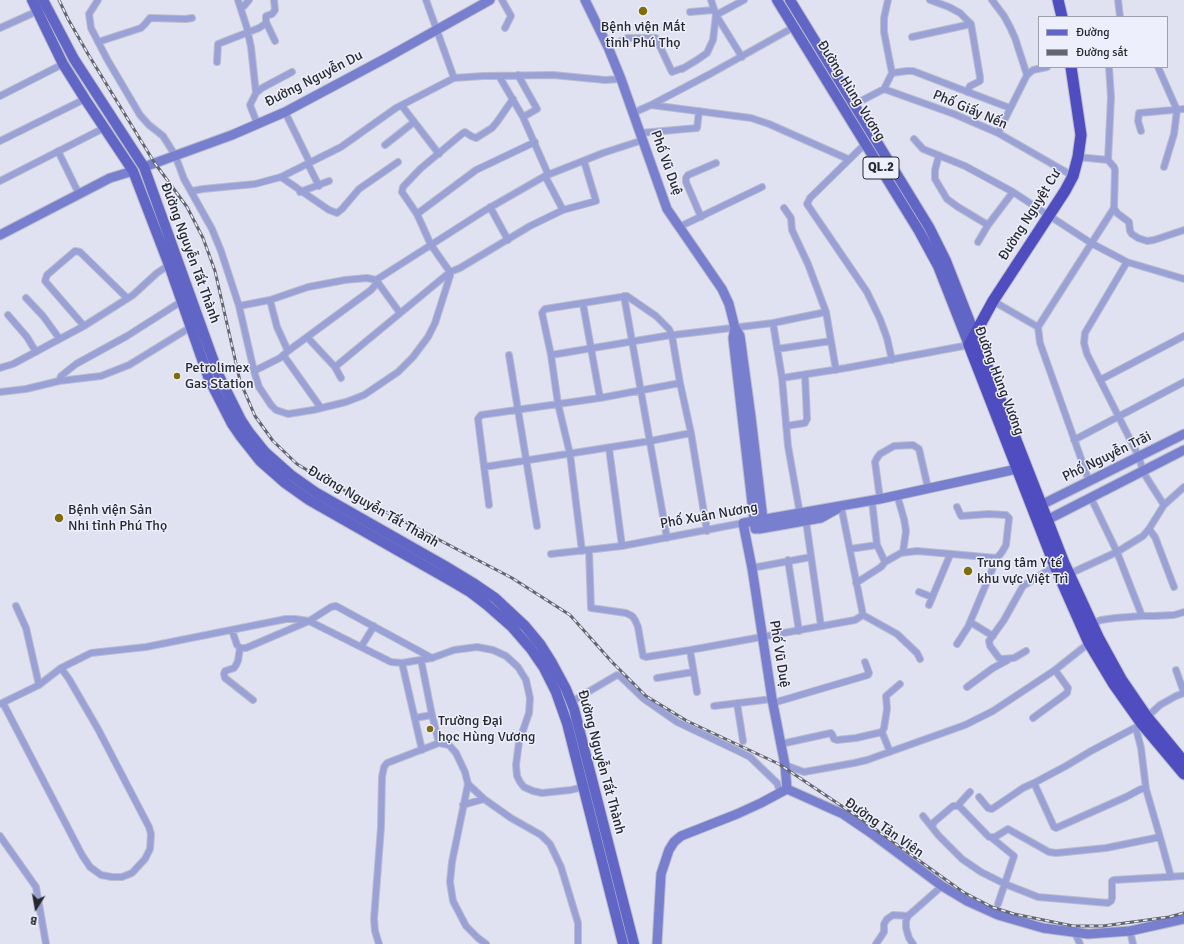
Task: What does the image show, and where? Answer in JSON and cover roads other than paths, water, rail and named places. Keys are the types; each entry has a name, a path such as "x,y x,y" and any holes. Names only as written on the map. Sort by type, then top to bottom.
{"highway":[{"path":"1058,0 1062,16"},
{"name":"Đường Nguyệt Cư","path":"969,345 993,301 1049,216 1073,176 1078,157 1081,135 1071,68"},
{"name":"Đường Hùng Vương","path":"974,335 1069,574 1092,624 1142,723 1184,762"},
{"name":"Đường Hùng Vương","path":"969,345 1055,566 1089,643 1113,683 1142,723 1184,774"}],"main road":[{"name":"Đường Nguyễn Tất Thành","path":"32,0 63,64 133,171 174,263 226,392 241,420 265,452 292,476 315,492 474,583 531,649 553,686 567,723 623,944"},
{"name":"Đường Hùng Vương","path":"777,0 919,231 938,266 969,345"},
{"name":"Đường Hùng Vương","path":"790,0 929,227 946,261 974,335"},
{"name":"Đường Nguyễn Tất Thành","path":"45,4 74,59 144,166 174,263 182,301 209,379 237,431 260,461 309,500 491,602 525,626 540,644 552,663 571,702 634,944"},
{"path":"84,98 95,92"},
{"path":"841,102 853,101"}],"street":[{"path":"98,0 90,12 89,17 91,28 140,115 149,125 164,136 175,154 184,179 192,191 221,251 239,306 258,387 270,406 276,410 288,414 346,402 364,395 398,372 413,358 428,337 435,323 450,272"},
{"path":"238,0 251,48 256,93"},
{"path":"244,6 249,0"},
{"path":"274,0 275,10 272,14 266,16 266,22 275,41"},
{"path":"426,0 454,78"},
{"name":"Đường Nguyễn Du","path":"144,166 232,134 284,112 388,57 490,0"},
{"path":"502,0 511,16 505,28"},
{"name":"Phố Vũ Duệ","path":"585,0 608,47 621,79 667,209 722,289 729,304 735,328 733,338 759,525"},
{"path":"711,0 715,13 742,57"},
{"path":"690,12 715,13 744,0"},
{"path":"853,101 884,89 892,73 884,32 884,18 888,0"},
{"path":"930,0 960,13 971,24 980,81 970,86 966,92"},
{"path":"992,0 1010,27 1027,75"},
{"path":"1118,0 1120,16"},
{"path":"0,28 37,12 45,4"},
{"path":"608,47 627,38 656,38 672,72 683,69 707,53 713,40 715,13"},
{"path":"98,42 141,28 150,18 192,18"},
{"path":"217,62 218,44 259,28 266,22"},
{"path":"912,37 971,24"},
{"path":"633,113 742,57 794,27"},
{"path":"0,96 63,64"},
{"path":"998,133 1027,75 1033,70 1042,68"},
{"path":"1089,481 1040,343 1038,327 1114,208 1116,170 1108,160 1111,97 1109,68"},
{"path":"1158,68 1177,110 1175,130 1164,166"},
{"path":"892,73 913,71 1010,108"},
{"path":"257,124 250,105 256,93 262,88 292,72"},
{"path":"518,75 537,109 523,117"},
{"path":"192,191 255,184 281,177 341,147 402,106 454,78 558,75 598,79 621,79"},
{"path":"499,76 523,117 563,210"},
{"name":"Phố Giấy Nến","path":"884,89 954,114 998,133 1073,176"},
{"path":"0,141 84,98"},
{"path":"450,272 431,245 417,214 402,192 402,189 420,169 465,132 474,138 484,134 497,122 513,99"},
{"path":"651,105 751,118 848,159"},
{"path":"402,106 439,154"},
{"path":"1141,131 1138,121 1139,113 1184,109"},
{"path":"254,371 286,353 370,290 377,281 490,207 547,175 642,137 697,128 700,111"},
{"path":"284,112 319,186"},
{"path":"385,145 414,122"},
{"path":"0,181 104,128"},
{"path":"914,140 923,148 965,166 1012,192 1091,243 1127,262 1184,279"},
{"path":"417,214 476,170 534,142"},
{"path":"866,143 810,198 807,204 867,292 887,338 892,360"},
{"path":"58,151 79,194"},
{"path":"939,155 935,170 935,179 940,189 947,199 988,225"},
{"path":"1078,157 1108,160"},
{"path":"334,367 450,272 460,268 530,226 563,210 596,201 584,160"},
{"path":"281,177 300,192 329,210 339,212 360,189 398,162"},
{"path":"701,217 686,182 686,178 688,175 716,162"},
{"path":"0,235 110,178 133,171"},
{"path":"300,192 329,181"},
{"path":"679,227 762,187"},
{"path":"978,242 988,225 1012,192"},
{"path":"490,207 508,240"},
{"path":"784,208 791,218 792,230 808,264 826,312 836,370"},
{"path":"1114,208 1117,213 1129,222 1130,231 1132,234 1147,241 1184,230"},
{"path":"84,326 46,281 47,275 75,251 80,252 127,298"},
{"path":"1127,262 1084,338 1087,354 1139,457 1143,472 1164,505"},
{"path":"0,368 13,364 59,338 84,326 133,295 157,273 174,263"},
{"path":"239,306 270,300 308,287 338,281 367,278 377,281 400,313"},
{"path":"624,296 667,538"},
{"path":"707,531 692,433 680,383 672,336 669,329 656,316 631,298 624,296 543,310 558,404 570,454 585,550 591,608 626,613 632,616 638,627 643,656 646,657 799,631 855,620 863,615"},
{"path":"26,298 43,316 59,338"},
{"path":"270,300 286,353 321,408"},
{"path":"58,381 61,376 76,364 127,336 182,301"},
{"path":"993,301 1038,327"},
{"path":"583,304 600,398"},
{"path":"551,355 665,336 773,323 826,312"},
{"path":"8,315 27,337 36,352"},
{"path":"773,323 782,378 786,426 811,557 821,626"},
{"path":"0,392 26,389 58,381 101,376 128,365 191,327"},
{"path":"1100,380 1184,336"},
{"path":"307,337 334,367 341,378"},
{"path":"777,349 831,341"},
{"path":"782,378 836,370 969,345"},
{"path":"509,355 525,461 537,526"},
{"path":"786,426 804,423 808,419 805,375"},
{"path":"1074,440 1184,382"},
{"path":"488,505 478,418 481,415 600,398 680,383"},
{"path":"484,467 609,448 692,433"},
{"name":"Phố Nguyễn Trãi","path":"1041,505 1184,434"},
{"path":"885,562 877,546 875,462 877,458 880,454 894,446 913,445 919,449 928,488"},
{"path":"609,448 622,546"},
{"name":"Phố Nguyễn Trãi","path":"1047,520 1184,450"},
{"name":"Phố Xuân Nương","path":"551,554 622,546 707,531 759,525 803,517 824,518 841,506 876,500 1017,469"},
{"path":"1069,574 1117,552 1143,536 1164,505 1184,487"},
{"path":"1178,492 1184,496"},
{"path":"897,495 906,531 904,552"},
{"path":"1091,498 1117,552 1142,616"},
{"path":"841,506 863,615 897,634 917,653 920,660"},
{"path":"957,507 961,516 989,514 1006,515 1009,518 1006,542 1002,552 997,558 970,622 957,644"},
{"name":"Phố Vũ Duệ","path":"743,527 752,568 773,701 785,764 783,790"},
{"path":"1149,529 1155,537 1174,587"},
{"path":"850,549 877,546"},
{"path":"856,583 881,567 885,562 894,556 904,552 918,551 997,558"},
{"path":"929,605 950,555"},
{"path":"752,568 788,560 811,557"},
{"path":"788,560 799,631"},
{"path":"1026,651 1014,658 1002,659 999,658 989,643 1023,586 1055,566"},
{"path":"919,592 932,598"},
{"path":"16,606 26,628 39,685"},
{"path":"240,648 246,648 310,621 331,607 336,606 432,658"},
{"path":"1092,624 1101,620 1115,618 1174,615 1184,612"},
{"path":"61,668 98,729 149,827 151,834 150,849 145,859 132,873 122,878 101,875 90,867 82,855 2,704 39,685 61,668 91,654 146,647 286,619 310,621 391,662 402,663 421,660 432,658 454,650 476,647 493,650 506,656 518,667 526,680 530,698 530,713 519,742 516,770 520,782 524,787 542,793 593,784"},
{"path":"970,622 993,636"},
{"path":"361,647 374,626"},
{"path":"232,630 237,645 240,648 238,661 234,668 225,671 225,678 253,700"},
{"path":"785,764 804,772 854,763 890,752 972,722 992,711 1055,670 1089,643"},
{"path":"690,650 697,692"},
{"path":"966,687 1010,658"},
{"path":"421,660 439,743"},
{"path":"714,706 773,701 868,675 869,673 865,662"},
{"path":"402,663 422,750"},
{"path":"1033,718 1067,693 1068,688 1055,670"},
{"path":"979,797 988,808 992,809 1023,788 1066,766 1090,751 1142,723 1160,705 1184,693 1176,670"},
{"path":"657,678 693,672"},
{"path":"571,702 617,676 620,676 644,699 677,722 750,757 783,790 755,806 681,836 674,842 669,850 661,874 657,944"},
{"path":"890,752 882,732 888,709 886,696 900,684"},
{"path":"737,703 743,741"},
{"path":"415,718 432,715"},
{"path":"1142,723 1141,748 1146,789 1171,876"},
{"path":"781,744 830,733 834,739 837,740 856,738 882,732"},
{"path":"379,944 375,931 374,919 381,827 382,777 384,767 387,763 439,743 449,745 456,753 465,772 468,784 452,862 450,882 453,900 466,926 486,944"},
{"path":"1034,783 1054,827 1056,828 1141,789 1146,789"},
{"path":"468,784 484,799 511,818 542,835 550,844 561,867 578,923 578,944"},
{"name":"Đường Tản Viên","path":"783,790 843,814 942,886 967,901 998,916 1043,928 1088,934 1130,930 1184,919"},
{"path":"959,806 959,804 970,792"},
{"path":"463,805 484,799"},
{"path":"932,827 934,822 953,806 959,806 989,837 1014,856 998,904"},
{"path":"923,816 962,859 981,872 1005,884 1038,897 1108,903 1112,898 1112,881 1114,880 1184,876"},
{"path":"992,838 1008,829 1042,849 1056,853 1106,848 1160,837"},
{"path":"0,836 36,887 46,944"},
{"path":"913,944 909,938 906,928 908,916 942,886"},
{"path":"876,944 884,932 884,924 887,919 893,915 908,916"},
{"path":"1130,930 1133,944"},
{"path":"1076,933 1080,944"}],"railway":[{"path":"59,0 88,54 154,162 187,207 203,238 215,271 240,381 255,416 273,441 297,464 317,476 512,578 570,615 612,662 646,696 687,721 779,764 861,819 963,892 992,907 1014,914 1073,926 1103,926 1169,917 1184,913"}],"place":[{"name":"Bệnh viện Mắt tỉnh Phú Thọ","path":"643,11"},
{"name":"Petrolimex Gas Station","path":"177,376"},
{"name":"Bệnh viện Sản Nhi tỉnh Phú Thọ","path":"59,518"},
{"name":"Trung tâm Y tế khu vực Việt Trì","path":"968,571"},
{"name":"Trường Đại học Hùng Vương","path":"430,729"}]}
